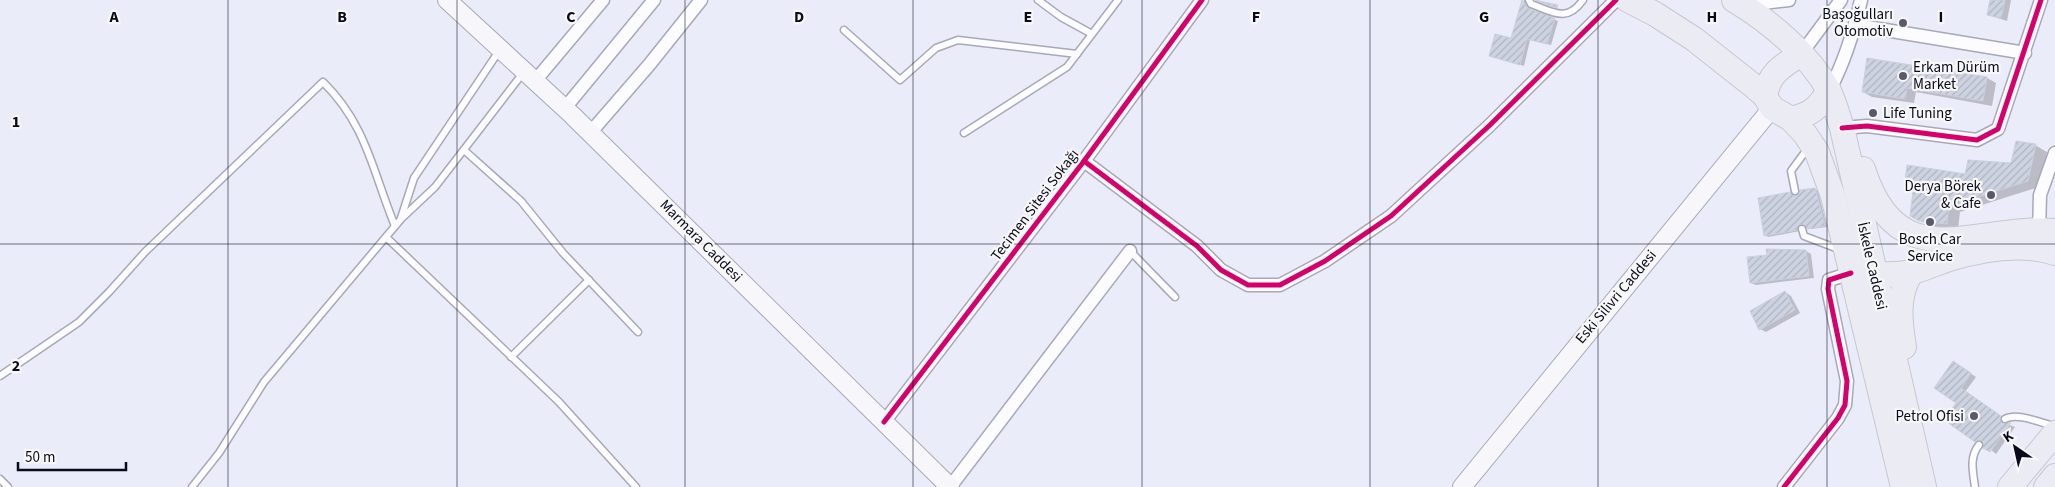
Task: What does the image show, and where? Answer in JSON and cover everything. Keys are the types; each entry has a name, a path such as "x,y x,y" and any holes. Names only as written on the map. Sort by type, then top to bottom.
{"highway":[{"name":"İskele Caddesi","path":"1628,0 1655,14 1723,60 1776,107 1812,143 1833,196 1910,426 1924,487"},
{"name":"İskele Caddesi","path":"1738,2 1772,27 1801,54 1828,91 1842,128 1857,266 1902,487"},
{"path":"1801,54 1778,68 1771,76 1776,107 1811,113 1819,106 1828,91"},
{"path":"1842,128 1858,154 1868,186 1878,206 1893,222 1907,231 1920,236 1950,241 2047,231"},
{"path":"1857,266 1912,272 1948,259 1986,250 2030,249 2055,253"},
{"path":"1910,426 1910,390 1900,319 1903,289 1912,272"},
{"path":"2010,487 2055,433"},
{"path":"2046,487 2055,476"}],"main road":[{"name":"Marmara Caddesi","path":"447,0 565,108 950,487"},
{"name":"Eski Silivri Caddesi","path":"1462,487 1776,107"}],"street":[{"path":"530,76 603,0"},
{"path":"565,108 654,0"},
{"path":"590,133 700,0"},
{"name":"Tecimen Sitesi Sokağı","path":"884,422 1084,161 1202,0"},
{"path":"1084,161 1197,246 1220,270 1248,285 1280,285 1325,261 1391,216 1490,125 1616,0"},
{"path":"1738,2 1789,0"},
{"path":"1801,54 1842,0"},
{"path":"1828,91 1838,74 1855,25 1861,0"},
{"path":"1842,128 1867,126 1977,140 1998,130 2041,0"},
{"path":"1855,25 2025,53"},
{"path":"2047,231 2040,195 2055,153"},
{"path":"950,487 1130,251"},
{"path":"1784,487 1838,418 1845,404 1846,381 1828,289 1830,280 1857,266"}],"lane":[{"path":"1038,0 1061,17 1092,34"},
{"path":"964,133 1067,67 1118,0"},
{"path":"1530,0 1531,4 1561,15 1576,11 1583,0"},
{"path":"844,30 900,80 936,48 958,40 1077,54"},
{"path":"401,219 414,178 500,49"},
{"path":"192,487 219,452 264,382 401,219 435,187 464,150 530,76"},
{"path":"0,376 79,322 145,252 324,82 336,95 368,147 395,226"},
{"path":"1794,191 1791,171 1812,143"},
{"path":"464,150 521,201 564,253 638,332"},
{"path":"1802,230 1804,236 1857,266"},
{"path":"386,237 559,402 636,487"},
{"path":"1130,251 1176,297"},
{"path":"511,357 589,280"},
{"path":"2006,419 2009,417 2024,418 2055,427"},
{"path":"1975,487 1972,466 1974,450 1979,444"},
{"path":"0,479 8,487"}],"building":[{"path":"1522,0 1529,9 1555,18 1547,44 1527,39 1520,65 1489,56 1495,34 1511,38"},
{"path":"1535,0 1558,5 1557,8"},
{"path":"1990,0 2005,0 2001,18 1987,15"},
{"path":"1867,58 1987,77 1983,101 1907,88 1905,99 1862,92"},
{"path":"2016,141 2036,144 2028,181 1949,206 1947,224 1919,221 1910,216 1913,191 1904,188 1907,165 1965,174 1968,160 2011,163"},
{"path":"1815,188 1825,226 1807,229 1801,224 1797,230 1764,236 1758,198 1790,192 1795,196 1800,190"},
{"path":"1766,249 1806,250 1809,276 1750,283 1747,257 1767,255"},
{"path":"1785,291 1795,310 1759,330 1750,311"},
{"path":"1953,361 1971,373 1961,388 2001,416 2002,423 2011,423 1990,452 1983,448 1982,441 1975,442 1944,420 1956,403 1934,388"}],"cycle path":[{"path":"884,422 1084,161 1202,0"},
{"path":"1084,161 1197,246 1221,270 1248,285 1280,285 1325,261 1391,216 1490,125 1616,0"},
{"path":"1842,128 1867,126 1977,140 1998,129 2041,0"},
{"path":"1784,487 1838,418 1845,405 1847,381 1828,289 1829,280 1851,273"}],"place":[{"name":"Başoğulları Otomotiv","path":"1903,23"},
{"name":"Erkam Dürüm Market","path":"1903,76"},
{"name":"Life Tuning","path":"1873,113"},
{"name":"Derya Börek & Cafe","path":"1991,195"},
{"name":"Bosch Car Service","path":"1930,222"},
{"name":"Petrol Ofisi","path":"1974,416"}]}
